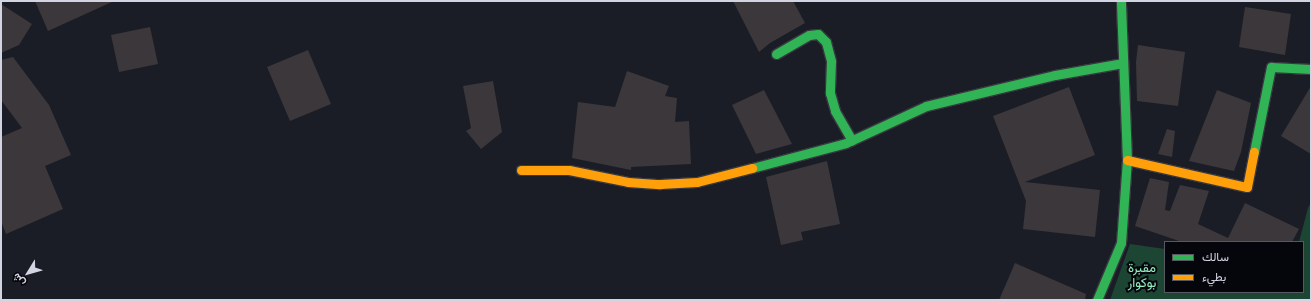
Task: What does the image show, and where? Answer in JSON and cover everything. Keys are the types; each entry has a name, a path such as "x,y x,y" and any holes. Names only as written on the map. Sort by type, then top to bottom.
{"street":[{"path":"1097,300 1121,244 1128,160 1121,1"},
{"path":"776,54 809,35 818,34 826,42 831,61 830,93 835,111 852,140"},
{"path":"521,170 570,170 628,182 660,184 697,182 846,143 926,106 1055,75 1123,63"},
{"path":"1128,160 1247,187 1271,66 1311,69"}],"green space":[{"name":"مقبرة بوكوار","path":"1311,202 1311,300 1110,300 1130,244 1164,249 1164,293 1304,293 1304,241 1299,241"}],"building":[{"path":"35,1 114,1 48,31"},
{"path":"733,1 793,1 805,23 770,43 759,52"},
{"path":"1,4 32,24 19,45 1,53"},
{"path":"1245,7 1291,14 1285,55 1239,47"},
{"path":"150,27 158,64 119,72 111,35"},
{"path":"1138,45 1185,52 1178,106 1137,101 1136,62"},
{"path":"308,50 331,104 290,121 267,67"},
{"path":"13,57 49,105 71,155 45,166 63,209 6,234 1,221 1,137 22,128 1,100 1,60"},
{"path":"627,71 669,86 665,96 677,98 675,122 689,121 691,164 631,167 631,170 572,158 578,102 615,107"},
{"path":"493,81 502,132 481,149 466,131 471,128 463,86"},
{"path":"1311,86 1311,154 1281,136"},
{"path":"1069,87 1095,155 1025,182 1100,190 1095,237 1023,229 1026,201 993,116"},
{"path":"764,90 792,144 756,154 732,105"},
{"path":"1217,90 1251,103 1241,152 1234,171 1189,161"},
{"path":"1167,129 1175,131 1172,157 1158,154"},
{"path":"827,161 840,224 801,232 803,240 781,245 766,177"},
{"path":"1150,178 1169,182 1165,210 1170,211 1180,185 1209,191 1198,224 1228,238 1245,203 1299,229 1293,241 1179,241 1135,226"},
{"path":"1015,263 1086,294 1085,300 999,300"}],"traffic: fast":[{"path":"1097,300 1121,243 1127,160 1121,1"},
{"path":"776,54 809,35 818,34 826,42 831,61 830,93 835,111 852,140"},
{"path":"752,168 846,143 926,106 1055,75 1123,63"},
{"path":"1254,152 1271,67 1311,69"}],"traffic: slow":[{"path":"1127,160 1247,187 1254,152"},
{"path":"521,170 569,170 628,182 660,184 697,182 752,168"}]}
